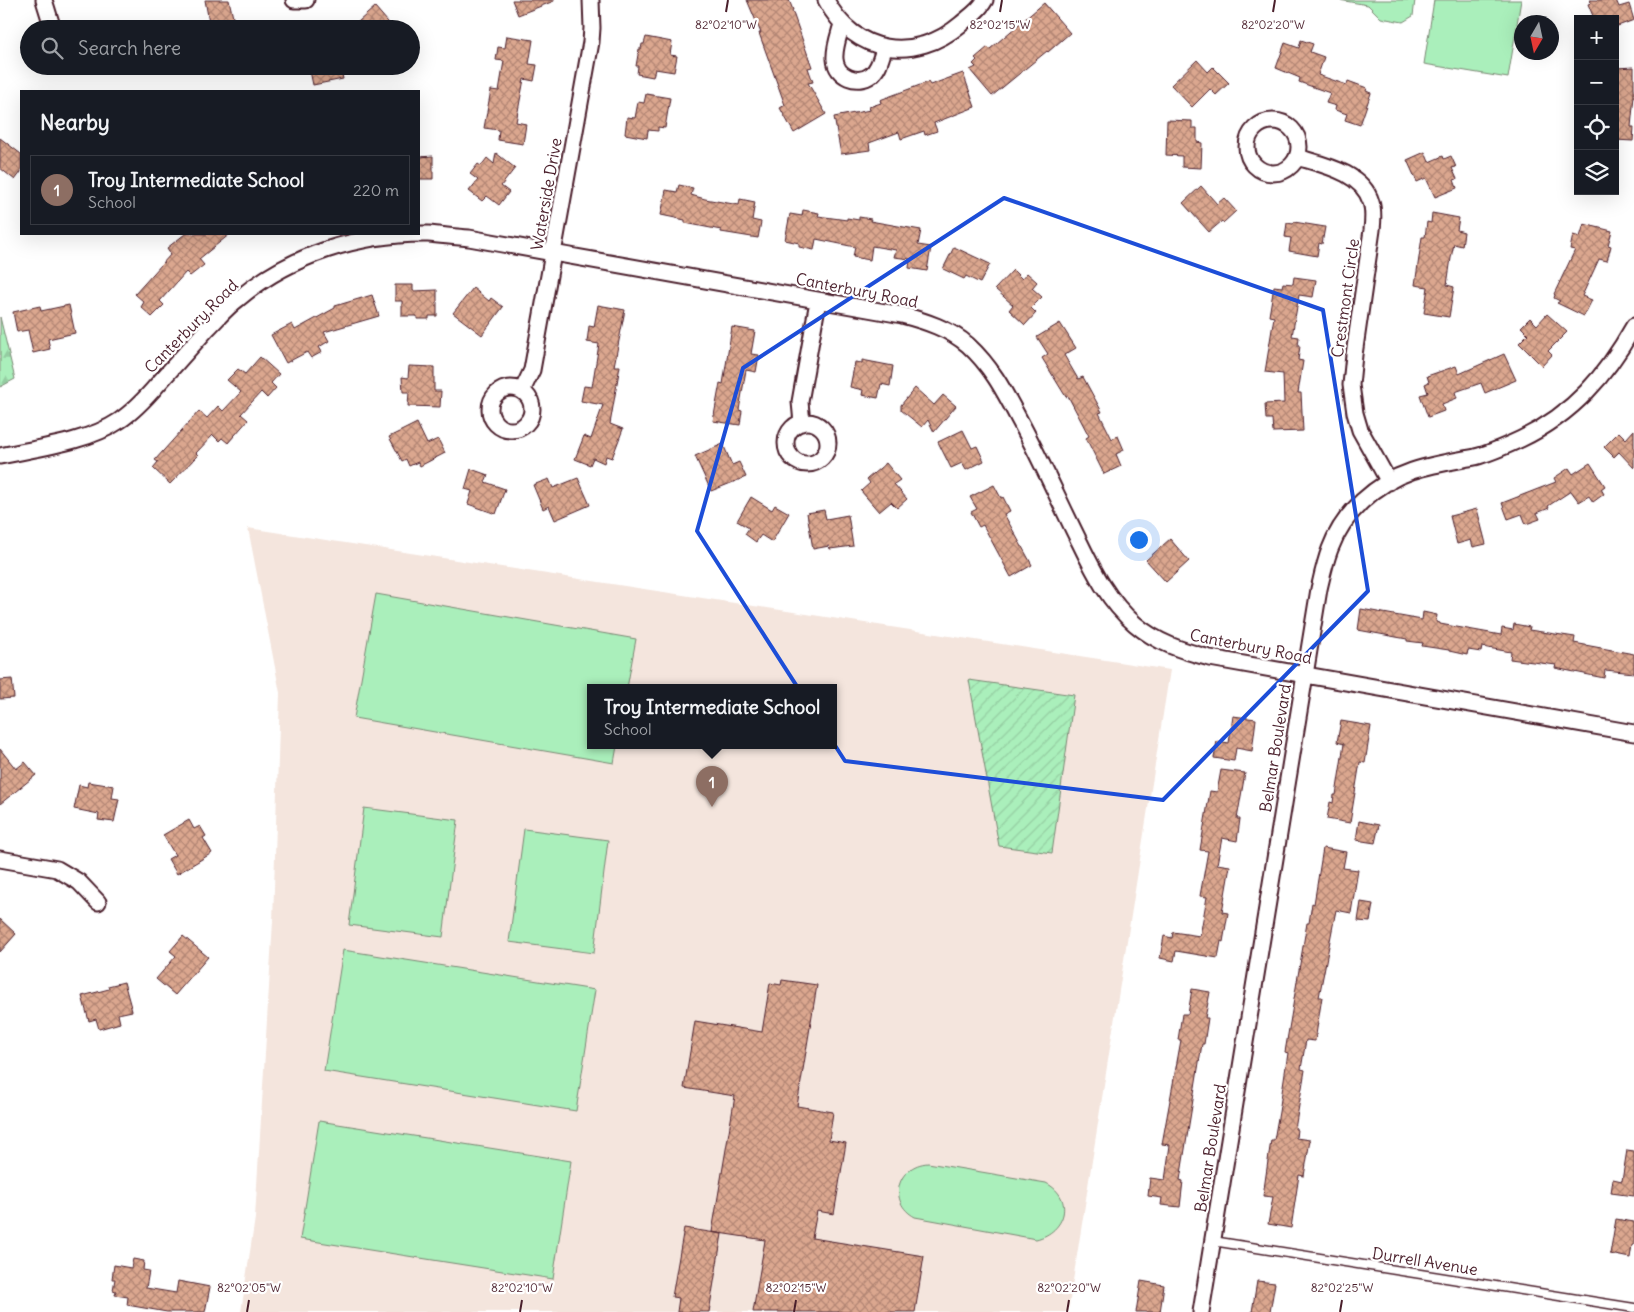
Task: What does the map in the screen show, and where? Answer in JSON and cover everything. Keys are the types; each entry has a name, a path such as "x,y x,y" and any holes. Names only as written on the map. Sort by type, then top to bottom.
{"street":[{"path":"44,0 50,20"},
{"path":"294,0 306,0"},
{"name":"Waterside Drive","path":"522,391 532,370 553,253 590,42 591,0"},
{"path":"826,0 833,14 842,24 860,37 885,47 908,48 936,41 956,28 982,6 985,0"},
{"path":"842,24 835,60 843,74 851,79 861,80 871,76 877,68 885,47"},
{"name":"Crestmont Circle","path":"1297,157 1327,166 1348,176 1366,191 1371,202 1373,215 1372,230 1354,356 1352,386 1355,414 1360,430 1389,482"},
{"name":"Canterbury Road","path":"420,234 469,238 917,319 954,336 966,344 995,375 1029,439 1095,574 1116,605 1134,624 1152,637 1180,650 1210,658 1634,733"},
{"name":"Canterbury Road","path":"0,456 88,436 119,422 143,400 238,299 271,275 308,256 346,243 387,236 408,235"},
{"path":"802,423 800,402 818,300"},
{"name":"Belmar Boulevard","path":"1201,1312 1319,590 1330,548 1350,515 1370,496 1389,482 1412,471 1499,449 1520,440 1556,419 1582,397 1605,372 1634,326"},
{"path":"0,859 57,869 79,882 98,902"}],"lane":[{"name":"Durrell Avenue","path":"1213,1241 1634,1308"}],"highlighted area":[{"path":"1004,198 1323,310 1368,591 1163,800 845,761 697,531 743,368"}],"shaded area":[{"path":"248,528 1170,670 1068,1312 241,1312 255,1218 273,921 280,693"}],"green space":[{"path":"1339,0 1415,0 1413,16 1403,22 1381,18 1368,5"},
{"path":"1434,0 1521,0 1518,15 1514,15 1514,42 1508,78 1424,64"},
{"path":"0,317 15,379 0,387"},
{"path":"376,594 636,639 628,684 587,684 587,749 616,749 614,763 354,718"},
{"path":"969,680 1074,695 1052,853 999,846"},
{"path":"364,808 458,820 443,937 349,925"},
{"path":"524,829 608,840 594,953 509,942"},
{"path":"343,950 595,990 576,1111 324,1071"},
{"path":"319,1121 571,1161 553,1279 300,1239"},
{"path":"928,1163 1046,1183 1055,1189 1061,1197 1063,1214 1060,1222 1046,1235 1036,1239 915,1217 901,1203 899,1185 909,1170 917,1165"}],"building":[{"path":"205,0 229,0 234,20 209,20"},
{"path":"512,0 554,0 554,1 518,15"},
{"path":"747,0 789,0 793,10 812,67 808,68 813,82 808,83 826,114 794,133 780,108 785,105 759,33 761,33"},
{"path":"1590,0 1616,0 1619,7 1629,4 1634,20 1619,26 1619,15 1593,15 1588,4 1591,3"},
{"path":"1044,3 1070,33 992,96 970,70 976,67 973,64 977,60 975,58 988,47 990,49"},
{"path":"375,7 386,20 360,20"},
{"path":"507,36 533,40 529,64 537,65 534,81 524,79 516,122 526,124 523,144 498,140 499,130 484,128 491,90 499,91 504,61 496,60 498,47 505,48"},
{"path":"646,37 672,42 670,55 677,56 674,72 655,69 653,77 637,74 638,66 636,66 639,49 644,44"},
{"path":"1301,40 1313,44 1310,52 1324,57 1318,75 1347,85 1348,81 1367,88 1366,91 1371,93 1360,125 1345,120 1347,114 1335,110 1336,106 1326,103 1330,93 1299,82 1300,78 1276,68 1285,43 1299,48"},
{"path":"1197,60 1208,72 1213,67 1229,83 1216,95 1210,89 1192,107 1171,85"},
{"path":"1634,67 1631,127 1634,127 1633,141 1619,140 1619,68"},
{"path":"963,73 975,107 934,123 937,131 925,135 924,131 901,139 899,132 869,143 870,150 841,154 834,117 870,110 869,107 881,103 880,100 928,82 930,85"},
{"path":"311,75 342,75 343,79 313,85"},
{"path":"646,94 670,98 665,128 658,127 658,131 648,130 647,138 625,134 627,117 635,118 638,102 644,103"},
{"path":"1167,120 1192,121 1192,128 1197,128 1197,142 1202,143 1201,168 1182,167 1182,156 1166,155"},
{"path":"0,138 20,153 20,173 15,180 0,168"},
{"path":"1425,152 1429,162 1443,156 1444,159 1451,156 1456,167 1452,168 1457,179 1454,180 1457,188 1435,197 1426,178 1417,182 1407,160"},
{"path":"496,153 515,168 501,186 509,192 499,205 487,196 482,201 469,191 478,180 470,174 478,164 481,166 487,158 494,164"},
{"path":"433,156 433,179 420,179 420,157"},
{"path":"679,185 693,188 691,195 705,199 739,205 740,199 755,202 752,220 761,222 758,238 721,232 721,230 685,223 685,220 661,215 666,190 677,192"},
{"path":"1201,186 1217,204 1224,198 1236,211 1209,232 1183,203"},
{"path":"803,210 819,213 818,216 847,220 847,218 859,220 859,217 871,219 870,221 921,230 918,245 931,247 927,271 909,268 910,259 894,257 896,250 872,246 870,260 853,257 855,247 816,239 814,250 799,247 799,243 785,240 790,214 802,216"},
{"path":"1432,213 1459,218 1457,230 1464,232 1462,246 1454,244 1451,258 1447,285 1454,287 1449,317 1424,313 1428,287 1415,285 1422,237 1425,237 1427,222 1431,223"},
{"path":"1294,222 1325,227 1322,244 1319,243 1317,256 1289,251 1291,238 1285,237 1287,223 1293,224"},
{"path":"1584,224 1612,231 1608,245 1611,246 1607,261 1599,259 1582,296 1592,300 1584,316 1557,303 1560,301 1554,298 1554,294 1575,250 1570,249 1573,235 1580,237"},
{"path":"184,235 229,235 199,259 204,265 190,276 186,272 160,301 164,305 152,317 141,307 144,302 135,294 171,254 167,248"},
{"path":"954,247 990,264 980,283 966,276 964,279 943,269"},
{"path":"1013,270 1022,279 1027,273 1037,282 1032,288 1042,297 1031,308 1036,313 1025,325 1009,310 1013,305 995,289"},
{"path":"1294,277 1316,280 1313,297 1299,295 1292,336 1299,337 1298,360 1303,361 1298,393 1301,393 1303,431 1273,432 1272,419 1266,419 1265,404 1284,403 1283,374 1265,372 1274,317 1269,316 1274,286 1282,287 1283,283 1293,284"},
{"path":"395,285 413,285 413,291 437,290 437,316 429,316 429,319 417,319 417,316 402,316 402,301 395,301"},
{"path":"473,288 489,301 491,298 503,307 482,335 453,313"},
{"path":"372,295 379,316 324,332 329,341 319,347 322,352 311,358 307,352 286,363 271,335 292,324 295,330 335,308 335,306"},
{"path":"69,305 75,333 48,339 50,349 33,353 28,330 17,332 13,312 40,306 41,311"},
{"path":"598,305 625,310 614,366 620,366 610,424 623,429 612,458 606,456 604,463 593,458 590,465 575,459 584,436 591,439 603,405 581,401 584,386 592,387 599,344 587,342 589,326 594,327"},
{"path":"1547,314 1567,332 1548,351 1552,355 1542,366 1519,343 1528,334 1521,327 1530,318 1537,325"},
{"path":"1060,323 1076,348 1064,355 1078,379 1083,377 1102,412 1099,413 1112,439 1118,436 1124,450 1116,454 1121,466 1104,474 1086,438 1089,436 1068,396 1066,397 1042,358 1048,354 1037,337"},
{"path":"732,327 755,331 751,354 759,355 756,372 746,370 739,410 742,411 740,425 713,421 720,383 723,384"},
{"path":"1504,354 1516,380 1485,393 1481,383 1455,392 1457,398 1442,404 1444,411 1428,417 1420,395 1428,393 1425,384 1429,382 1427,376 1456,366 1459,374"},
{"path":"260,357 279,374 271,383 276,388 267,398 261,392 241,414 248,420 228,443 222,438 219,441 213,435 196,453 198,455 170,484 153,468 158,462 155,460 199,411 207,418 218,406 223,411 241,392 227,380 238,369 245,374"},
{"path":"862,360 893,366 890,386 881,384 878,398 862,395 863,390 850,387 855,362 862,363"},
{"path":"409,366 434,367 434,391 441,391 440,407 408,406 409,392 403,392 402,377 408,378"},
{"path":"915,388 934,405 943,395 956,406 934,432 928,420 922,427 901,410 901,405"},
{"path":"417,423 427,444 438,439 445,453 420,466 418,462 409,466 406,459 402,461 389,437"},
{"path":"963,430 972,448 977,446 984,461 966,470 962,463 951,468 938,442"},
{"path":"1634,430 1634,468 1619,452 1614,457 1604,447 1619,432 1626,439"},
{"path":"723,444 732,465 739,462 746,477 711,491 695,456"},
{"path":"886,463 900,480 894,484 907,499 897,508 891,502 879,512 861,491 870,483 867,479"},
{"path":"1590,463 1605,486 1601,489 1604,494 1593,502 1589,496 1579,502 1571,491 1548,506 1549,508 1537,513 1540,519 1526,524 1522,514 1508,519 1502,503 1556,482 1554,478 1569,468 1573,474"},
{"path":"471,469 488,475 485,482 505,489 496,514 468,504 472,491 465,489"},
{"path":"578,478 590,505 555,520 549,506 543,509 533,485 549,479 553,488"},
{"path":"994,485 1010,511 1004,514 1032,565 1011,577 983,525 979,527 971,512 977,509 970,497"},
{"path":"751,497 772,510 775,505 789,513 772,542 761,535 756,542 745,534 749,528 737,521"},
{"path":"1477,509 1486,544 1473,547 1471,540 1457,544 1450,516"},
{"path":"824,510 826,519 848,515 853,546 830,549 829,546 813,549 807,513"},
{"path":"1170,539 1189,561 1166,582 1146,560"},
{"path":"1361,609 1422,620 1423,612 1437,615 1436,622 1440,624 1501,635 1502,628 1513,630 1514,624 1530,627 1529,630 1575,637 1574,643 1634,654 1634,673 1605,670 1604,678 1555,668 1556,665 1510,659 1511,652 1482,647 1481,652 1468,650 1467,655 1422,646 1423,643 1358,630"},
{"path":"12,679 14,698 0,699 0,680"},
{"path":"1233,716 1256,719 1252,751 1236,748 1234,761 1214,758 1217,741 1229,743"},
{"path":"1341,721 1371,726 1365,763 1360,762 1350,823 1327,819 1330,802 1333,803 1334,795 1336,795 1344,744 1337,742"},
{"path":"0,749 16,769 25,762 36,775 0,804"},
{"path":"1221,770 1245,773 1237,819 1240,819 1237,841 1222,838 1217,864 1230,866 1222,912 1228,913 1218,958 1176,951 1174,961 1160,958 1164,936 1172,938 1173,932 1200,936 1207,897 1200,896 1208,851 1200,850 1210,791 1217,792"},
{"path":"88,782 114,786 112,798 119,799 114,822 98,820 99,814 74,809 79,785 87,787"},
{"path":"189,820 194,829 200,826 206,836 203,838 212,853 177,874 168,859 175,855 163,835"},
{"path":"1359,821 1379,825 1375,843 1356,840"},
{"path":"1323,848 1346,852 1343,868 1358,870 1351,913 1336,910 1319,997 1322,997 1315,1041 1306,1040 1301,1069 1305,1070 1295,1129 1297,1129 1296,1138 1310,1140 1304,1176 1299,1175 1291,1228 1268,1224 1273,1197 1263,1196 1271,1140 1274,1140 1279,1112 1288,1053 1285,1052 1307,923 1309,923 1312,903 1314,904"},
{"path":"1361,902 1373,904 1370,922 1358,921"},
{"path":"0,919 16,934 0,952"},
{"path":"183,936 208,957 175,995 156,979 176,956 170,951"},
{"path":"782,980 817,985 797,1106 833,1112 829,1140 846,1143 834,1214 817,1211 812,1238 924,1256 915,1312 753,1312 765,1240 712,1232 735,1096 684,1088 695,1021 762,1032 770,983 781,985"},
{"path":"124,982 132,1011 118,1014 120,1023 99,1029 96,1019 89,1021 82,996 109,989 108,986"},
{"path":"1192,989 1210,992 1205,1018 1208,1018 1204,1044 1202,1044 1180,1180 1183,1181 1180,1207 1161,1205 1162,1198 1148,1196 1150,1178 1165,1180 1170,1145 1162,1144 1181,1040 1178,1040 1182,1014 1188,1014"},
{"path":"1627,1150 1634,1151 1634,1196 1611,1193 1613,1179 1622,1181"},
{"path":"1616,1219 1634,1222 1634,1245 1632,1245 1630,1258 1610,1254"},
{"path":"684,1228 722,1234 709,1312 677,1312 679,1298 672,1297"},
{"path":"133,1259 144,1261 143,1270 149,1271 146,1288 176,1293 178,1281 210,1287 205,1312 167,1312 127,1305 128,1297 115,1295 116,1291 113,1290 115,1279 112,1279 114,1265 131,1268"},
{"path":"1141,1281 1164,1285 1160,1312 1136,1312"},
{"path":"1257,1281 1275,1283 1270,1312 1252,1312"}],"place":[{"name":"Troy Intermediate School","path":"712,807"}]}
